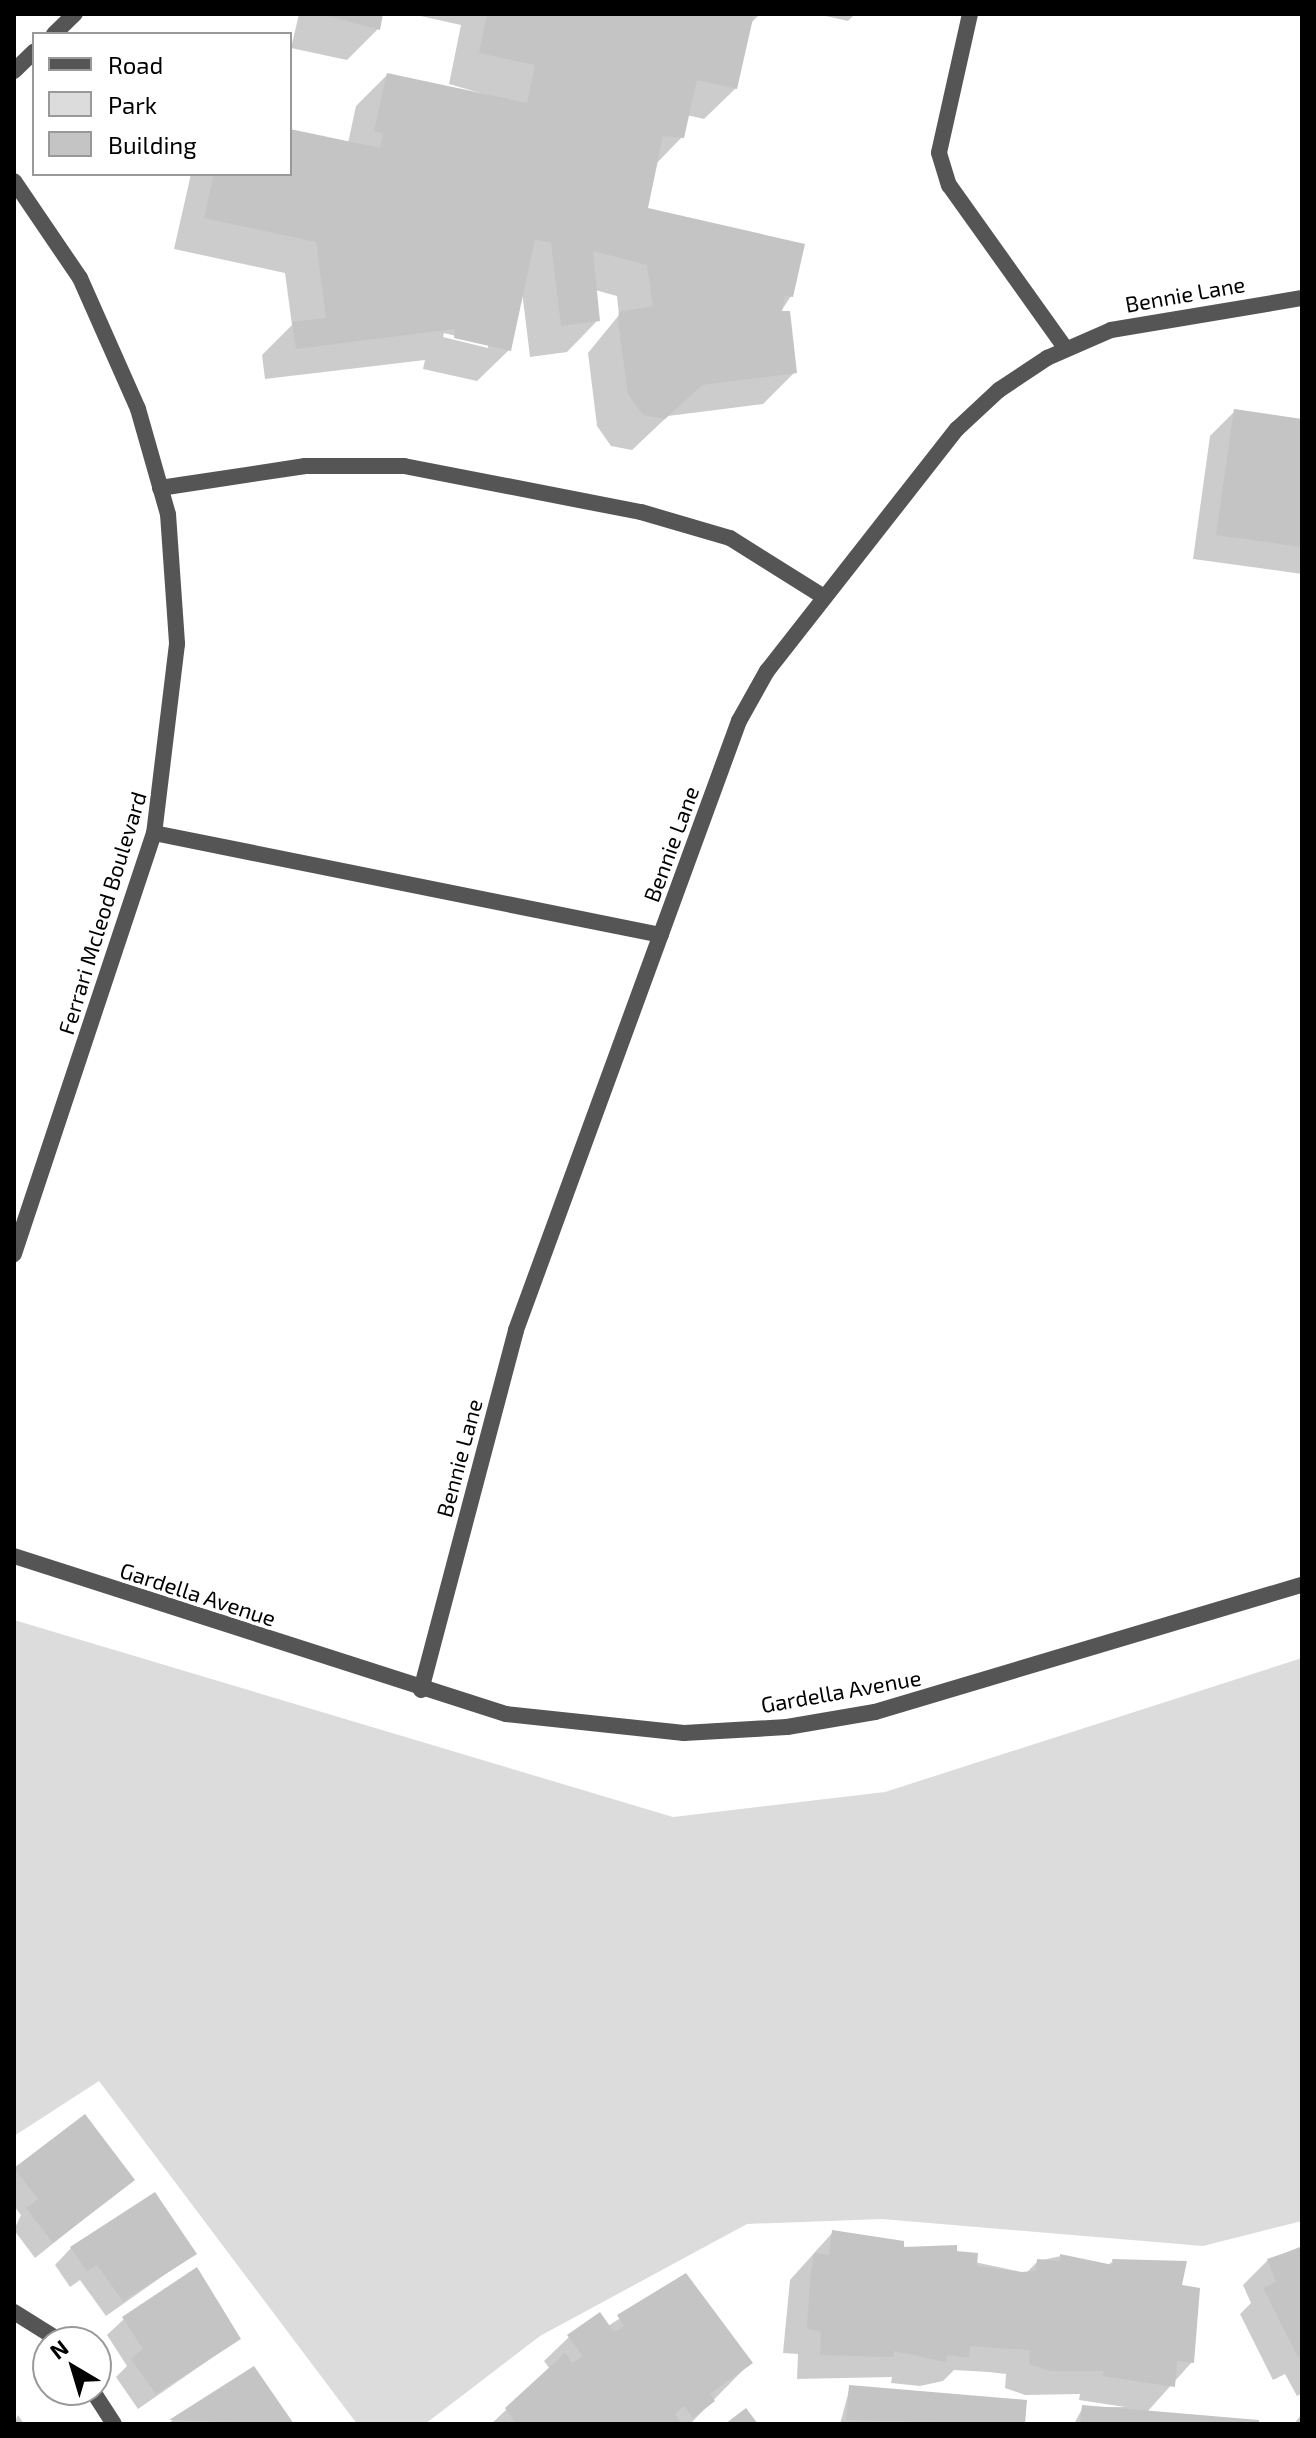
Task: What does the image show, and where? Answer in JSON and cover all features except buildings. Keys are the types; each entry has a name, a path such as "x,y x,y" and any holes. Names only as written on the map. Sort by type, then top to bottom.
{"street":[{"path":"56,32 75,14"},
{"path":"970,14 939,153 949,185 1066,349"},
{"path":"14,71 32,54"},
{"name":"Ferrari Mcleod Boulevard","path":"14,181 80,278 138,409 160,488 177,644 154,833 14,1254"},
{"name":"Bennie Lane","path":"421,1690 516,1330 739,721 767,671 957,429 999,390 1066,349 1173,315 1302,298"},
{"path":"160,488 305,466 404,466 641,512 730,538 824,597"},
{"path":"154,833 661,935"},
{"name":"Gardella Avenue","path":"14,1556 421,1690 595,1728 684,1733 787,1727 935,1696 1302,1585"},
{"path":"14,2312 36,2326"},
{"path":"102,2406 114,2424"}],"green space":[{"path":"14,1620 673,1817 885,1792 1302,1658 1302,2221 1203,2246 882,2219 747,2224 540,2336 425,2424 357,2424 99,2081 14,2136"}]}
